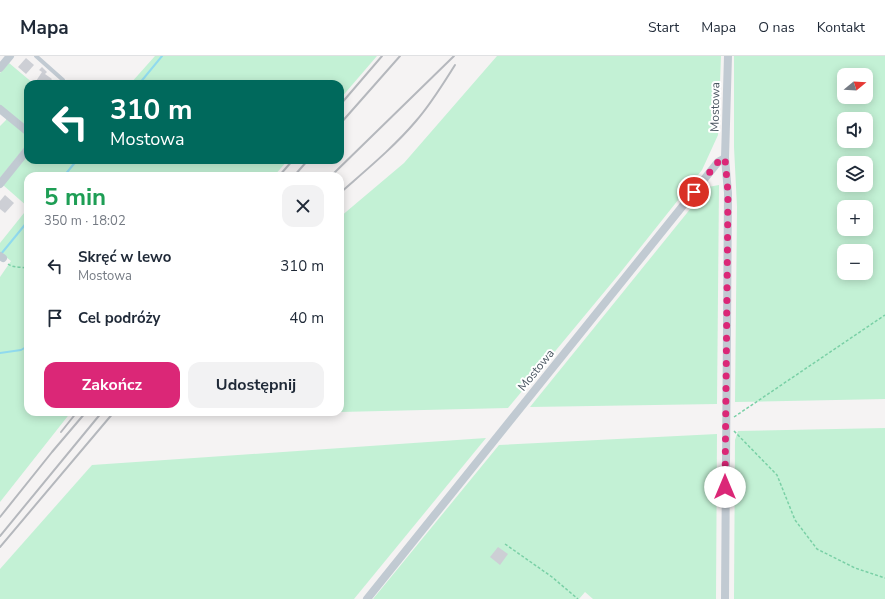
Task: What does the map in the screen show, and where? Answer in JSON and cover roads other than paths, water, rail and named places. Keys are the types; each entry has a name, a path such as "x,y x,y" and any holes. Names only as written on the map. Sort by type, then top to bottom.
{"street":[{"path":"0,68 10,56"},
{"name":"Mostowa","path":"725,599 728,193 725,158 728,56"},
{"path":"0,108 24,129"},
{"path":"0,184 24,154"},
{"name":"Mostowa","path":"367,599 718,162 725,158"}],"lane":[{"path":"36,56 63,80"}],"waterway":[{"path":"142,80 162,56"},
{"path":"67,172 74,164"},
{"path":"1,254 24,226"},
{"path":"0,353 24,348"}],"railway":[{"path":"344,100 382,56"},
{"path":"344,119 400,56"},
{"path":"344,163 454,56"},
{"path":"344,190 380,158 407,131 432,101 455,65"},
{"path":"282,172 290,164"},
{"path":"298,172 304,164"},
{"path":"335,172 343,164"},
{"path":"61,432 74,416"},
{"path":"0,517 83,416"},
{"path":"0,536 99,416"},
{"path":"0,547 111,416"}]}
